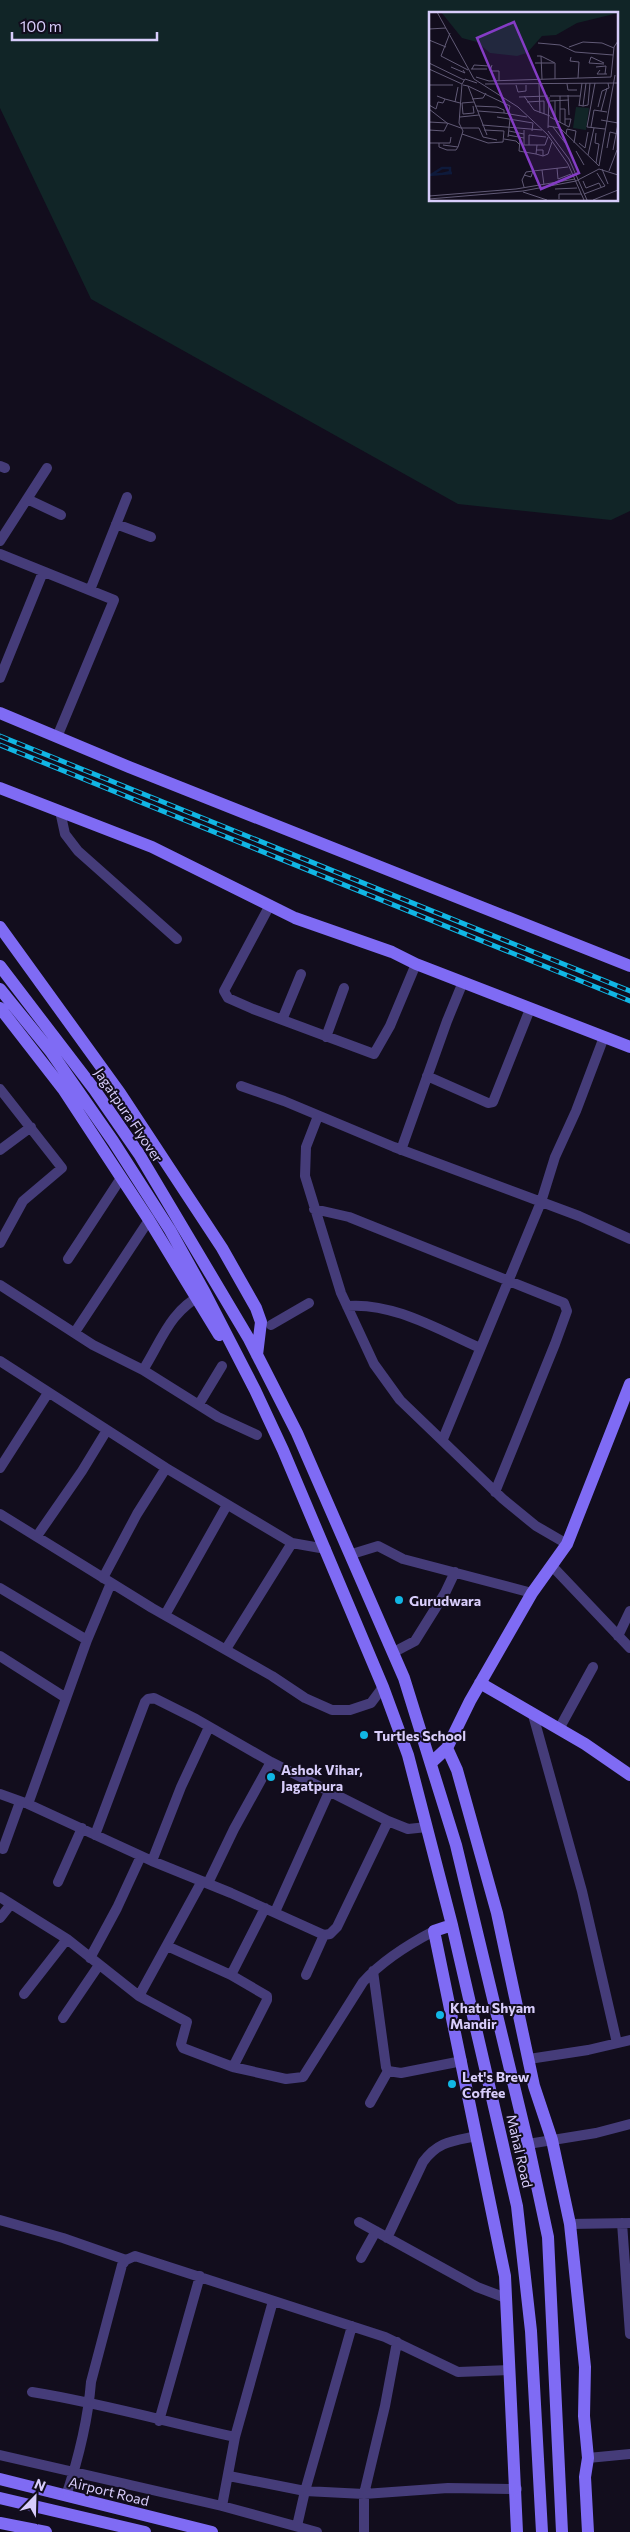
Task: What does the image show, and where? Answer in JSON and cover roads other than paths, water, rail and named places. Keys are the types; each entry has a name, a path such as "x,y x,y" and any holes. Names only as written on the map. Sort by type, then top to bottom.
{"main road":[{"path":"0,713 630,966"},
{"path":"0,788 152,847 295,918 392,952 416,964 530,1010 630,1047"},
{"path":"0,927 120,1093 206,1221 246,1290 260,1322 257,1355"},
{"name":"Jagatpura Flyover","path":"0,966 94,1088 139,1154 184,1228 257,1355 297,1433 352,1554"},
{"name":"Jagatpura Flyover","path":"0,989 51,1052 112,1141 170,1230 200,1295"},
{"path":"0,1008 63,1089 200,1295"},
{"path":"220,1289 246,1290"},
{"name":"Mahal Road","path":"200,1295 232,1346 277,1437 383,1687 408,1755 452,1925 517,2206 531,2330 542,2532"},
{"path":"432,1762 447,1748 480,1683 532,1593 567,1544 630,1384"},
{"name":"Mahal Road","path":"352,1554 394,1652 432,1762 456,1844 528,2144 548,2237 562,2532"},
{"path":"480,1683 559,1729 630,1775"},
{"path":"447,1748 456,1770 497,1913 534,2086 552,2140 570,2224 581,2313 585,2367 584,2416 588,2458 585,2477 588,2532"},
{"path":"452,1925 434,1930 505,2276 517,2532"},
{"name":"Airport Road","path":"0,2479 212,2532"},
{"path":"0,2498 145,2532"},
{"path":"0,2523 46,2532"}],"street":[{"path":"0,541 47,468"},
{"path":"90,590 127,497"},
{"path":"27,499 61,515"},
{"path":"116,524 151,537"},
{"path":"0,554 114,600 57,737"},
{"path":"0,678 43,572"},
{"path":"60,811 66,834 82,856 177,939"},
{"path":"270,905 224,991 228,998 282,1020 371,1054 376,1053 416,964"},
{"path":"282,1020 301,974"},
{"path":"401,1150 463,982"},
{"path":"326,1037 344,988"},
{"path":"427,1076 488,1103 493,1102 530,1010"},
{"path":"443,1439 541,1202 555,1157 576,1111 604,1037"},
{"path":"241,1086 401,1150 541,1202 630,1239"},
{"path":"0,1089 62,1168 23,1200 0,1243"},
{"path":"318,1116 306,1147 305,1176 314,1209 347,1306 374,1364 400,1400 443,1439 495,1492 536,1526 567,1544"},
{"path":"0,1150 30,1127"},
{"path":"68,1259 121,1178"},
{"path":"314,1209 349,1216 508,1282 564,1303 567,1311 512,1455 495,1492"},
{"path":"75,1332 149,1220"},
{"path":"0,1285 93,1345 143,1370 235,1426 257,1435"},
{"path":"143,1370 168,1324 187,1302 200,1295"},
{"path":"271,1325 309,1303"},
{"path":"347,1306 361,1305 399,1312 480,1348"},
{"path":"0,1361 227,1506 292,1543 326,1549"},
{"path":"199,1404 222,1366"},
{"path":"0,1468 48,1393"},
{"path":"37,1536 82,1472 107,1430"},
{"path":"3,1849 24,1803 66,1698 107,1580 137,1514 166,1468"},
{"path":"164,1615 227,1506"},
{"path":"0,1514 164,1615 272,1676 305,1698 332,1710 350,1710 371,1703 383,1687"},
{"path":"226,1649 292,1543"},
{"path":"352,1554 378,1546 402,1559 532,1593"},
{"path":"552,1566 630,1648"},
{"path":"394,1652 415,1641 445,1593 455,1572"},
{"path":"0,1588 87,1640"},
{"path":"618,1636 630,1611"},
{"path":"0,1656 66,1698"},
{"path":"559,1729 594,1667"},
{"path":"95,1835 132,1732 148,1699 157,1699 272,1762 388,1821 408,1829 426,1828"},
{"path":"534,1714 582,1891 617,2043"},
{"path":"152,1861 209,1727"},
{"path":"139,1996 272,1762"},
{"path":"231,1975 270,1910 329,1792"},
{"path":"0,1794 82,1828 152,1861 205,1882 324,1935 330,1934 337,1927 388,1821"},
{"path":"58,1882 82,1828"},
{"path":"90,1958 141,1856"},
{"path":"0,1897 67,1939 139,1996 188,2022 181,2044 183,2048 233,2067 286,2079 303,2077 363,1982 373,1971 434,1930"},
{"path":"0,1918 11,1904"},
{"path":"306,1975 324,1935"},
{"path":"24,1994 67,1939"},
{"path":"167,1946 231,1975 265,1994 267,2000 233,2067"},
{"path":"63,2018 99,1965"},
{"path":"373,1971 388,2071"},
{"path":"529,2059 588,2050 630,2040"},
{"path":"388,2071 401,2073 462,2061"},
{"path":"370,2103 388,2071"},
{"path":"528,2144 630,2124"},
{"path":"387,2238 423,2162 431,2151 441,2144 477,2136"},
{"path":"0,2220 63,2238 126,2260"},
{"path":"359,2222 476,2287 506,2298"},
{"path":"570,2224 626,2223 630,2334"},
{"path":"361,2258 376,2232"},
{"path":"66,2496 74,2471 90,2401 91,2382 122,2265 126,2260 136,2256 397,2342 458,2372 510,2370"},
{"path":"159,2421 200,2276"},
{"path":"222,2506 235,2437 273,2300"},
{"path":"296,2526 352,2326"},
{"path":"364,2532 364,2494 385,2406 397,2342"},
{"path":"32,2392 90,2401 159,2421 235,2437"},
{"path":"588,2458 630,2454"},
{"path":"0,2455 222,2506 317,2532"},
{"path":"229,2476 306,2491 364,2494 448,2488 516,2490"}],"railway":[{"path":"0,736 630,991"},
{"path":"0,745 630,1001"}],"place":[{"name":"Gurudwara","path":"399,1600"},
{"name":"Turtles School","path":"364,1735"},
{"name":"Ashok Vihar, Jagatpura","path":"271,1777"},
{"name":"Khatu Shyam Mandir","path":"440,2015"},
{"name":"Let's Brew Coffee","path":"452,2084"}]}
